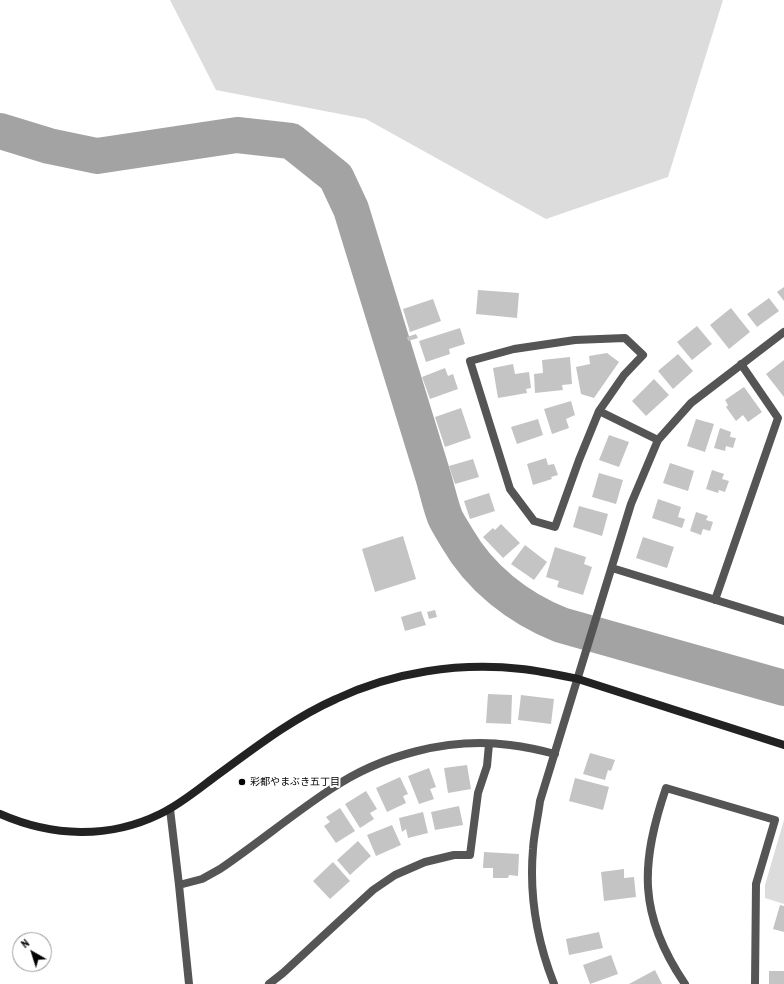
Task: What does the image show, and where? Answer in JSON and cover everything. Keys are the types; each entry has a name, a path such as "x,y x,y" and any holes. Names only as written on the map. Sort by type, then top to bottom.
{"street":[{"path":"554,984 545,961 538,931 533,897 532,869 540,801 632,504 658,440 691,403 740,364 784,332"},
{"path":"625,338 643,355 624,375 599,411 579,460 555,527 534,521 510,489 470,361 514,349 575,340 625,338"},
{"path":"716,600 778,418 740,364"},
{"path":"599,411 658,440"},
{"path":"612,568 784,621"},
{"path":"0,814 16,821 49,830 93,832 123,828 136,824 170,809 297,719 336,698 378,682 420,672 449,668 479,667 524,669 578,679 784,744"},
{"path":"179,885 202,879 220,869 314,800 354,774 395,758 415,752 452,745 489,744 509,744 555,754"},
{"path":"269,984 284,973 373,890 395,875 425,862 454,855 470,856 478,793 487,766 489,744"},
{"path":"685,984 671,963 662,944 652,911 648,886 649,849 656,819 666,788 775,820 756,884 755,984"},
{"path":"170,809 189,984"}],"shaded area":[{"path":"170,0 723,0 668,177 546,219 366,119 216,90"},
{"path":"784,820 784,904 765,898 765,885"}],"building":[{"path":"784,287 784,301 777,292"},
{"path":"478,290 519,293 517,318 476,314"},
{"path":"769,298 779,311 757,327 747,314"},
{"path":"433,299 441,321 410,332 403,309"},
{"path":"731,308 750,332 729,349 710,325"},
{"path":"697,326 712,344 692,360 677,342"},
{"path":"460,328 465,344 449,349 450,354 426,362 419,341"},
{"path":"416,334 418,338 408,341 407,337"},
{"path":"607,353 619,362 594,398 581,394 576,367 590,364 589,356"},
{"path":"678,354 693,371 673,389 658,371"},
{"path":"570,357 572,384 562,385 563,390 535,393 534,374 543,373 542,360"},
{"path":"784,360 784,397 766,374"},
{"path":"513,364 515,374 529,372 531,388 526,389 527,393 498,398 493,368"},
{"path":"445,368 448,376 453,374 458,389 430,399 422,377"},
{"path":"654,379 669,395 646,416 632,401"},
{"path":"744,387 762,412 748,422 743,415 736,421 726,407 728,405 725,400"},
{"path":"571,401 575,415 566,419 569,428 552,434 544,409"},
{"path":"461,408 471,438 445,447 435,417"},
{"path":"538,419 543,435 517,444 511,427"},
{"path":"696,419 714,424 705,452 687,446"},
{"path":"720,428 731,432 730,437 736,438 733,448 726,446 725,451 714,448"},
{"path":"609,435 629,442 619,467 599,460"},
{"path":"546,458 548,465 554,464 558,475 551,477 552,479 533,485 527,464"},
{"path":"473,459 479,477 455,484 449,466"},
{"path":"670,463 694,471 688,491 663,483"},
{"path":"712,470 724,474 722,479 729,481 725,492 719,490 718,493 706,489"},
{"path":"599,473 623,480 616,504 592,497"},
{"path":"489,493 495,511 470,519 464,501"},
{"path":"658,499 681,507 678,517 685,519 682,528 652,518"},
{"path":"579,506 608,514 602,536 573,527"},
{"path":"696,512 708,516 706,520 713,522 710,531 703,529 701,535 690,531"},
{"path":"501,524 520,543 503,558 483,537 493,528 495,530"},
{"path":"403,536 416,579 375,592 362,549"},
{"path":"643,537 674,547 667,568 636,558"},
{"path":"525,545 547,562 534,580 511,564"},
{"path":"555,547 586,557 584,564 592,567 583,595 557,587 559,581 546,577"},
{"path":"435,610 437,617 429,619 427,612"},
{"path":"421,611 426,625 405,631 401,617"},
{"path":"488,694 512,695 511,724 486,723"},
{"path":"521,695 554,699 551,724 518,720"},
{"path":"590,753 615,760 611,771 608,770 605,780 583,774"},
{"path":"467,765 471,789 448,793 444,768"},
{"path":"429,768 436,787 430,789 434,799 419,804 408,776"},
{"path":"400,777 408,794 403,796 406,803 387,812 376,788"},
{"path":"575,778 609,787 603,810 569,801"},
{"path":"366,791 377,809 370,813 374,819 360,828 345,804"},
{"path":"459,806 463,825 435,830 431,812"},
{"path":"340,808 355,831 336,843 324,826 330,822 326,817"},
{"path":"423,812 428,833 408,838 406,829 402,832 399,818"},
{"path":"392,825 401,845 376,856 367,835"},
{"path":"358,841 371,856 350,875 337,860"},
{"path":"484,852 519,854 518,876 509,875 508,878 493,878 493,868 483,868"},
{"path":"333,862 350,881 330,899 313,881"},
{"path":"624,869 624,878 634,877 636,897 604,901 601,872"},
{"path":"780,905 784,906 784,932 773,929"},
{"path":"599,932 603,948 569,955 566,939"},
{"path":"611,955 618,974 590,984 583,965"},
{"path":"655,970 662,984 629,984"},
{"path":"769,971 784,971 784,984 769,984"}],"waterway":[{"path":"0,131 49,146 97,156 237,135 291,141 336,177 351,209 443,512 466,553 477,566 489,579 515,601 561,625 784,688"}],"place":[{"name":"彩都やまぶき五丁目","path":"242,782"}]}
